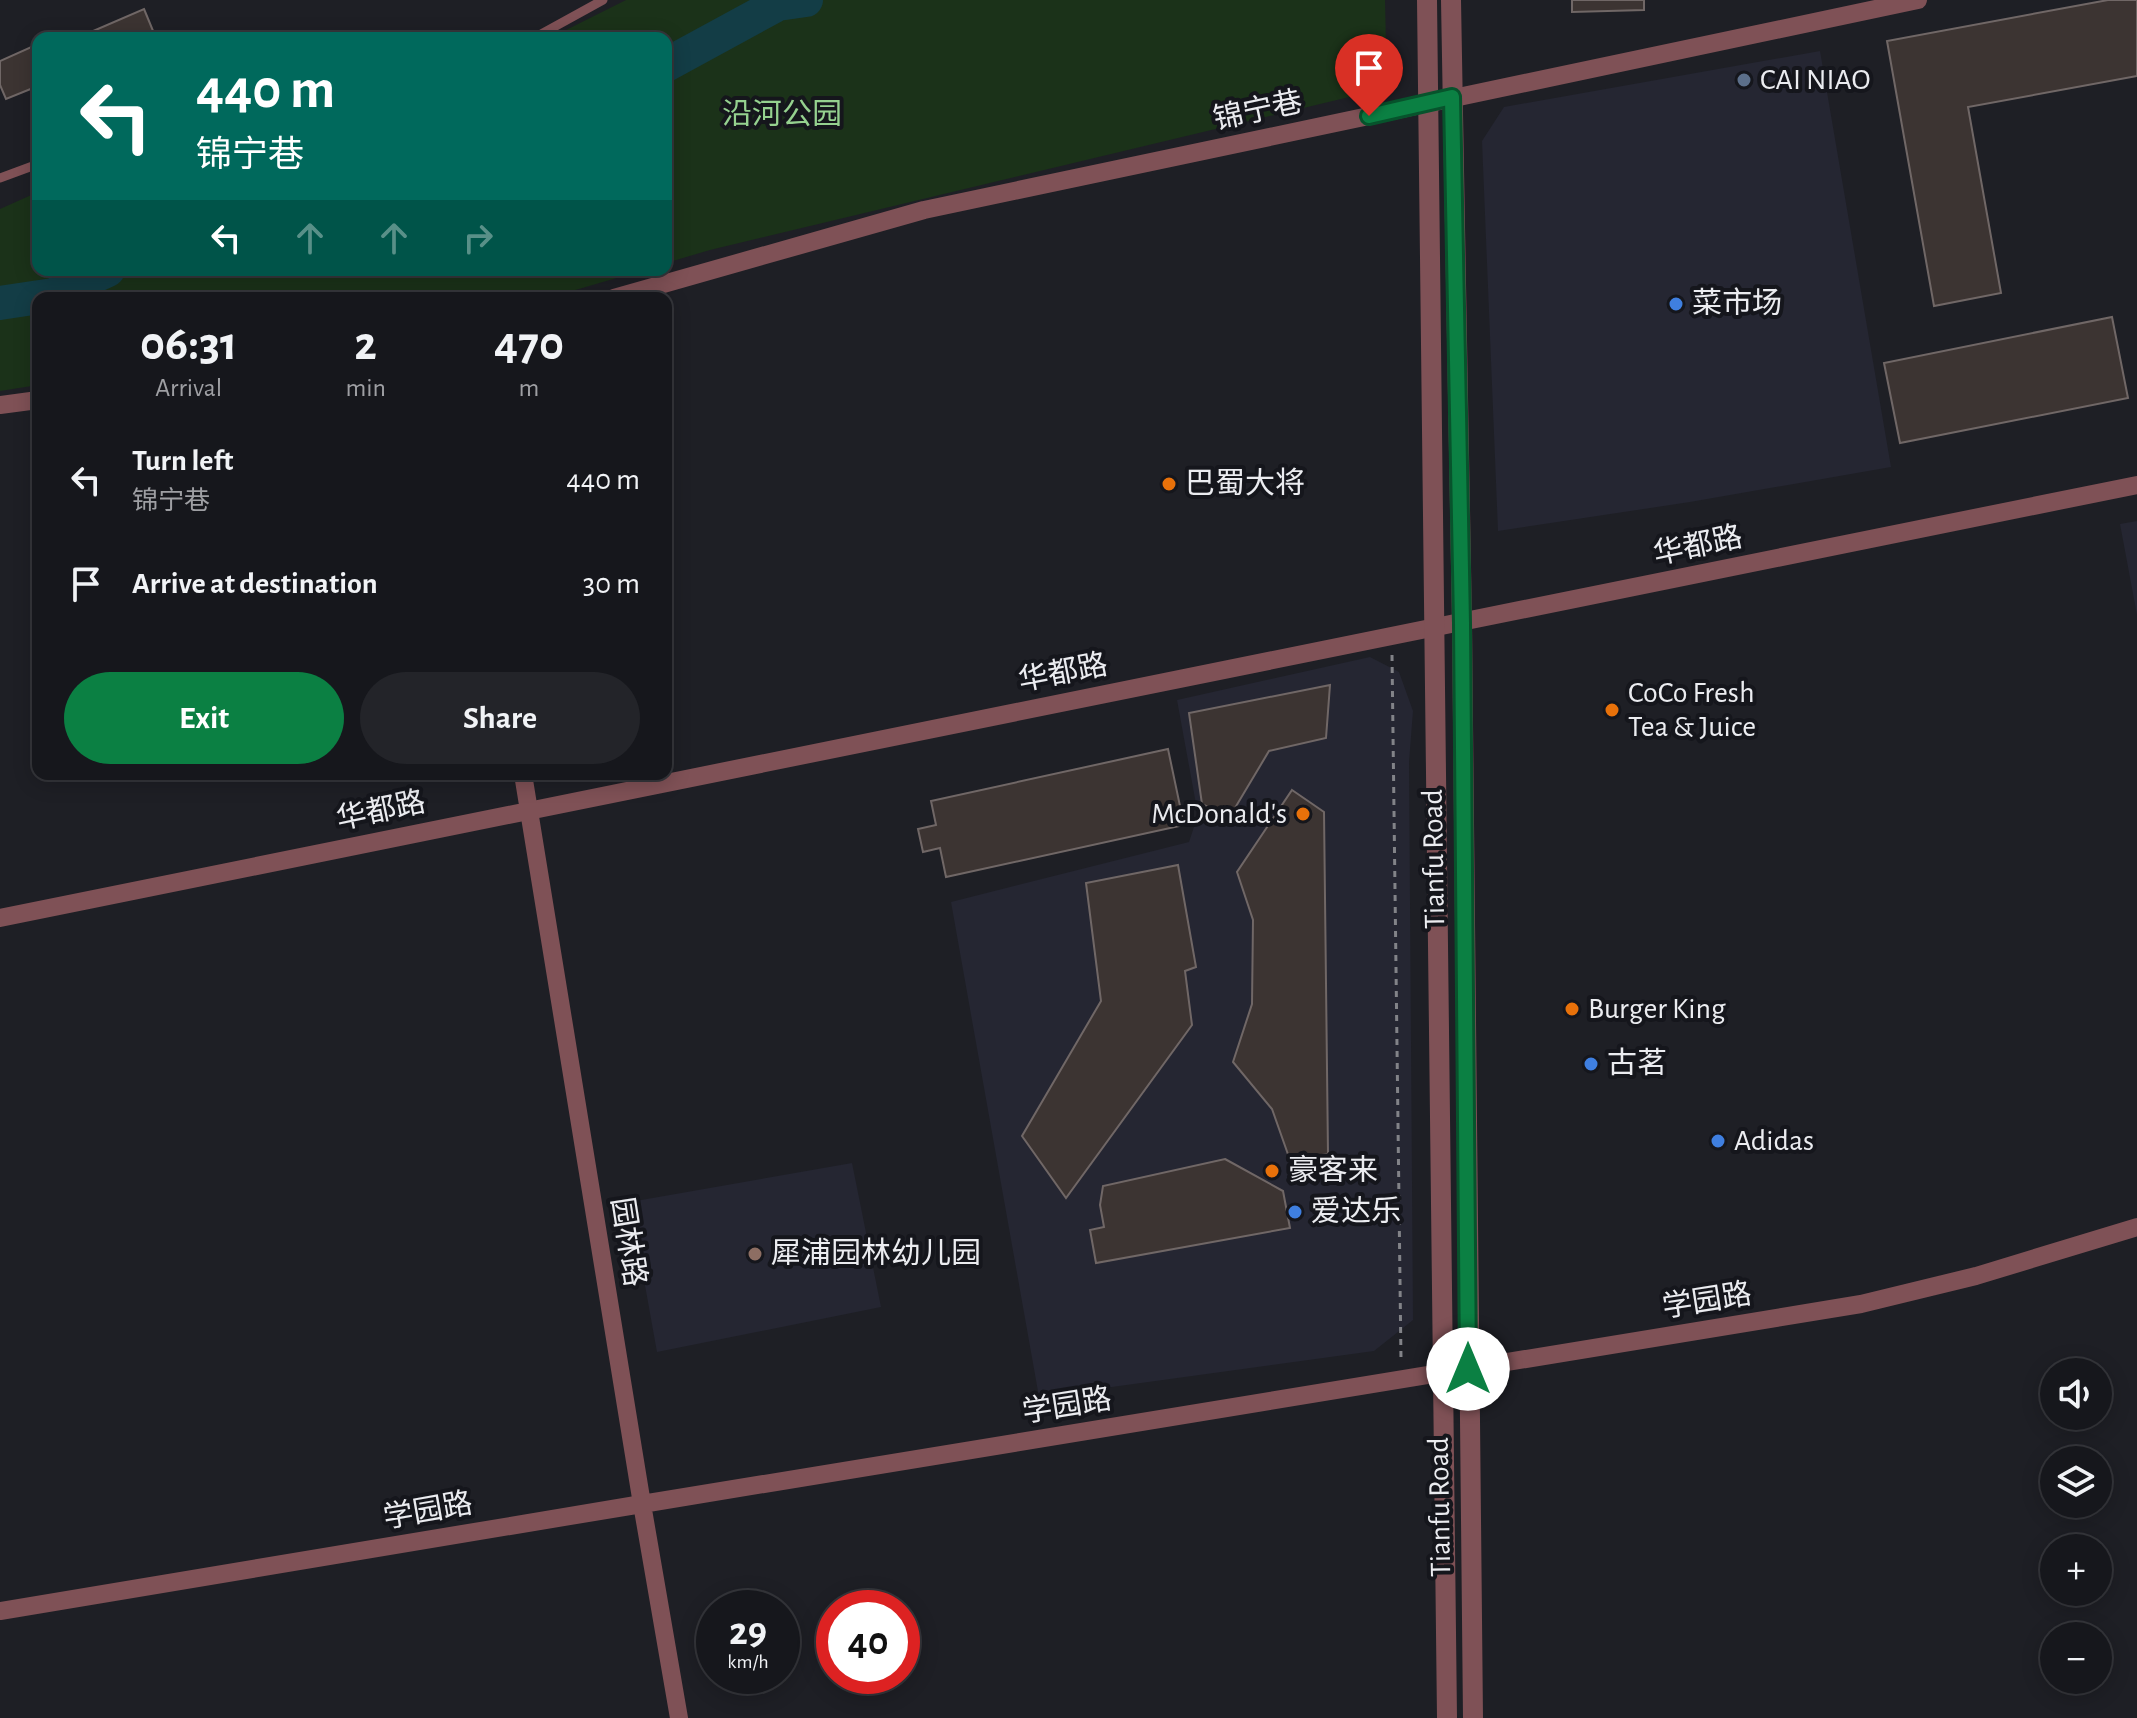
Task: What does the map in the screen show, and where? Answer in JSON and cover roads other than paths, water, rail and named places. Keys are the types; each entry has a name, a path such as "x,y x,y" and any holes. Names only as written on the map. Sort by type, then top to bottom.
{"street":[{"name":"Tianfu Road","path":"1427,0 1447,1718"},
{"name":"Tianfu Road","path":"1451,0 1462,623 1473,1718"},
{"name":"锦宁巷","path":"635,292 924,210 1918,0"},
{"path":"0,405 32,401"},
{"name":"华都路","path":"0,918 2137,485"},
{"name":"园林路","path":"524,780 679,1718"},
{"name":"学园路","path":"0,1611 1861,1304 1976,1276 2137,1227"}],"lane":[{"path":"545,32 603,0"},
{"path":"0,178 32,166"}],"waterway":[{"path":"672,62 778,4 806,0"},
{"path":"60,292 95,276"},
{"path":"0,303 32,298"}],"place":[{"name":"CAI NIAO","path":"1744,80"},
{"name":"菜市场","path":"1676,304"},
{"name":"巴蜀大将","path":"1169,484"},
{"name":"CoCo Fresh Tea & Juice","path":"1612,710"},
{"name":"McDonald's","path":"1303,814"},
{"name":"Burger King","path":"1572,1009"},
{"name":"古茗","path":"1591,1064"},
{"name":"Adidas","path":"1718,1141"},
{"name":"豪客来","path":"1272,1171"},
{"name":"爱达乐","path":"1295,1212"},
{"name":"犀浦园林幼儿园","path":"755,1254"}],"park label":[{"name":"沿河公园","path":"782,115"}]}
